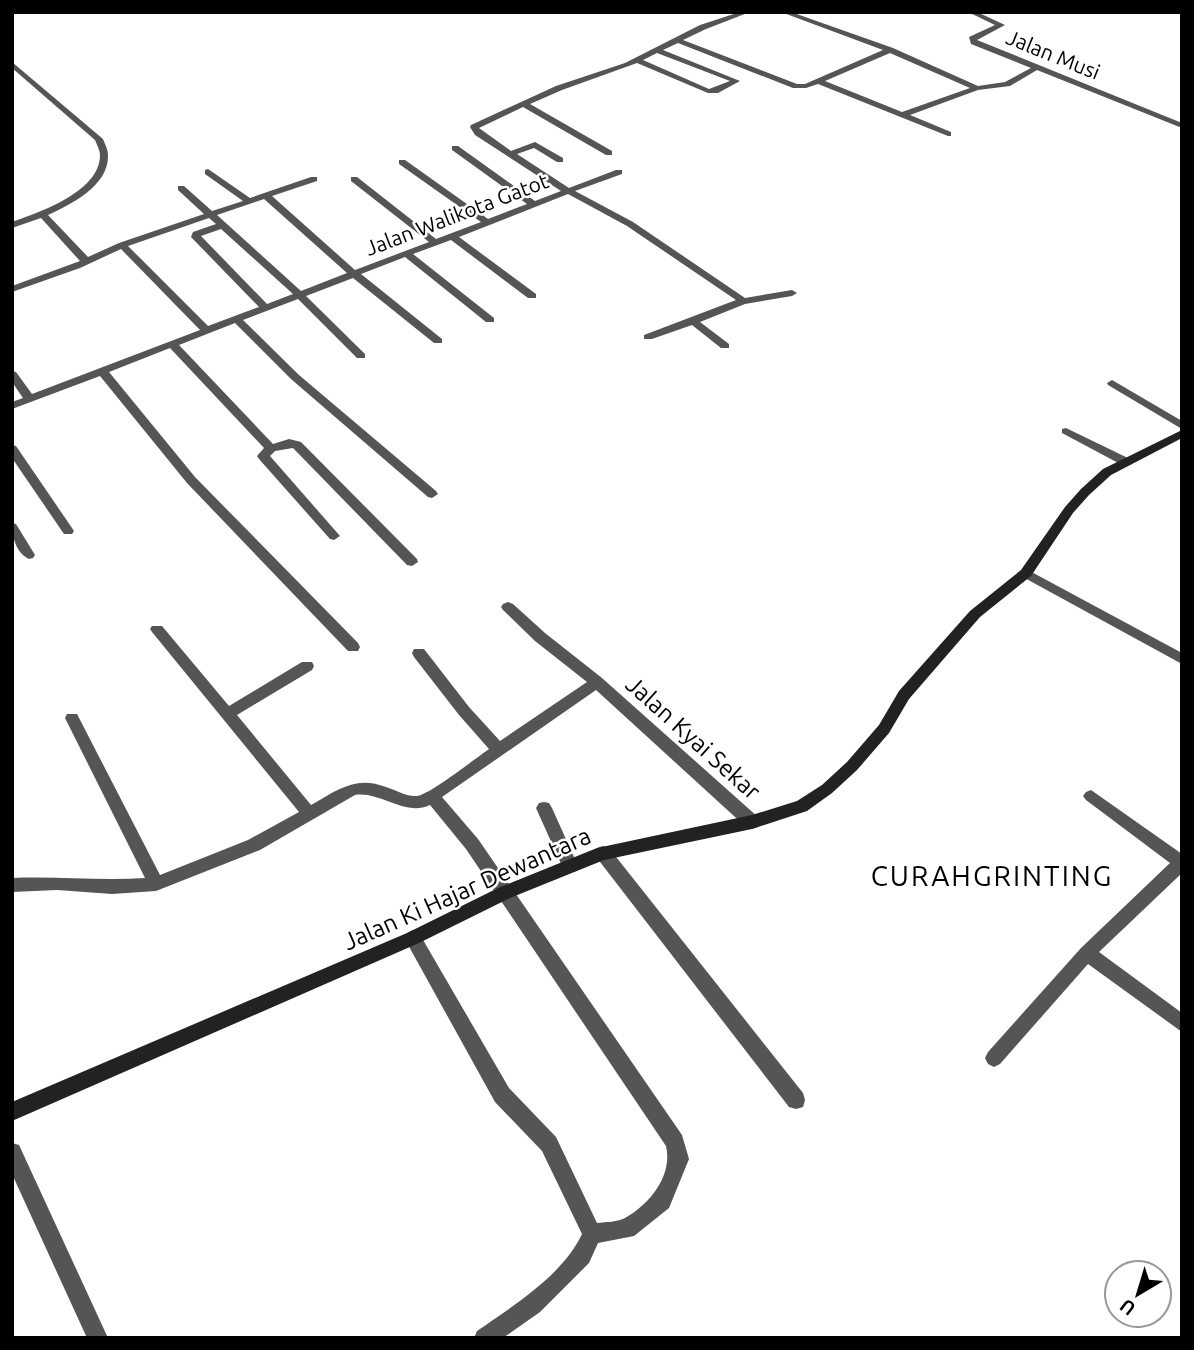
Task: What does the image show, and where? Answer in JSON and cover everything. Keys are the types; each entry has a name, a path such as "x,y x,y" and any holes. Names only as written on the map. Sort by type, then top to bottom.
{"main road":[{"name":"Jalan Ki Hajar Dewantara","path":"12,1112 413,938 504,893 603,853 752,822 802,806 827,789 852,766 884,729 904,695 959,631 975,614 1027,573 1069,510 1107,472 1182,433"}],"street":[{"name":"Jalan Walikota Gatot","path":"569,191 478,133 474,127 559,88 636,60 711,23 747,12"},
{"path":"784,12 890,50 977,88"},
{"name":"Jalan Musi","path":"971,12 1001,25 972,39 974,42 1182,126"},
{"path":"677,40 796,86 806,86 890,50"},
{"path":"636,60 708,91 715,91 736,81 656,50"},
{"path":"12,64 99,139 104,156 97,177 76,196 43,215 12,225"},
{"path":"905,116 977,88 1007,84 1037,67"},
{"path":"818,80 873,106 905,116 948,135"},
{"path":"525,104 560,127 609,153"},
{"path":"512,153 535,145 560,160"},
{"path":"455,148 534,204"},
{"path":"402,162 487,222"},
{"path":"208,172 249,201"},
{"path":"569,191 619,172"},
{"path":"12,289 77,267 122,245 314,179"},
{"path":"354,179 435,242"},
{"path":"181,188 299,294 361,356"},
{"name":"Jalan Walikota Gatot","path":"12,406 569,191"},
{"path":"569,191 630,224 743,301"},
{"path":"266,196 354,274 438,341"},
{"path":"43,215 86,261"},
{"path":"223,225 196,234 195,237 267,309"},
{"path":"452,236 533,296"},
{"path":"122,245 208,332"},
{"path":"405,253 490,320"},
{"path":"648,337 743,301 792,293"},
{"path":"238,321 295,377 432,494"},
{"path":"693,321 725,346"},
{"path":"173,344 271,448"},
{"path":"101,370 191,480 353,647"},
{"path":"12,374 30,399"},
{"path":"1112,383 1182,426"},
{"path":"1066,431 1126,462"},
{"path":"334,536 263,456 271,448 289,443 297,445 412,562"},
{"path":"12,449 68,531"},
{"path":"12,527 29,555"},
{"path":"1027,573 1182,659"},
{"path":"508,607 540,637 597,682"},
{"path":"157,629 309,813"},
{"path":"419,653 464,711 499,750"},
{"path":"229,713 307,666"},
{"name":"Jalan Kyai Sekar","path":"432,797 597,682 752,822"},
{"path":"72,718 156,884"},
{"path":"12,885 57,883 112,887 156,884 254,845 352,789 367,785 412,804 432,797 472,844 677,1150 676,1168 662,1201 627,1229 592,1234"},
{"path":"994,1058 1087,953 1182,863 1091,796"},
{"path":"544,808 570,866"},
{"path":"603,853 796,1100"},
{"path":"413,938 502,1095 549,1144 592,1234 582,1256 559,1276 533,1305 484,1338"},
{"path":"1087,953 1182,1024"},
{"path":"14,1161 98,1338"}],"district":[{"name":"CURAHGRINTING","path":"992,876"}]}
